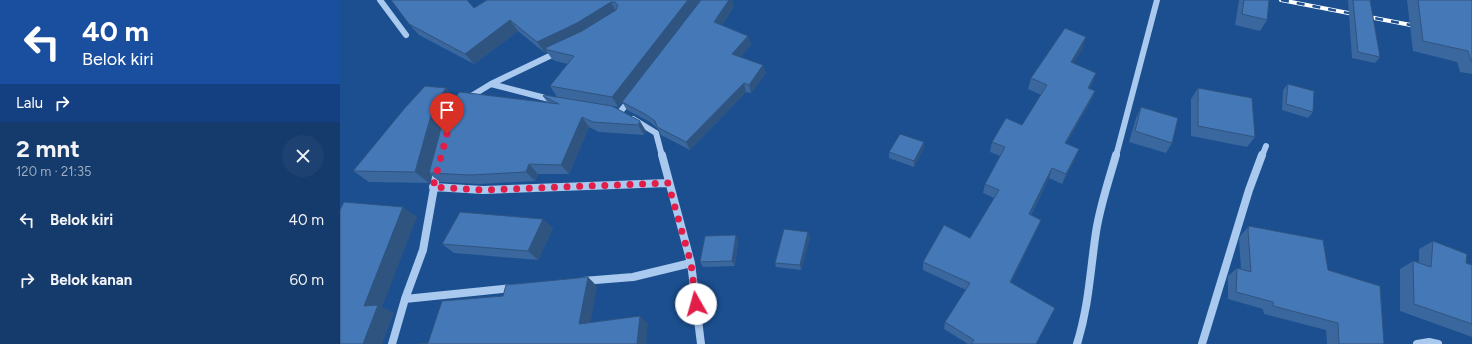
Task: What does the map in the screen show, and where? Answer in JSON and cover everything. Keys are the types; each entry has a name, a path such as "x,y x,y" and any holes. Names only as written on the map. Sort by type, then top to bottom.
{"street":[{"path":"380,0 406,34"},
{"path":"1077,344 1084,321 1089,294 1096,231 1157,0"},
{"path":"461,104 464,100 492,84 566,48"},
{"path":"492,84 559,102"},
{"path":"634,94 616,112 647,126 656,133 668,183 691,263 701,344"},
{"path":"1202,344 1248,190 1266,146"},
{"path":"392,344 405,299 423,250 433,187 439,165"},
{"path":"433,187 483,190 668,183"},
{"path":"578,282 633,277 691,263"},
{"path":"405,299 523,287"},
{"path":"1417,344 1429,342 1438,344"}],"building":[{"path":"391,0 467,0 474,8 487,0 688,0 612,97 550,86 574,56 545,48 582,31 616,10 618,5 615,2 611,2 577,23 537,42 510,20 465,54 409,24"},
{"path":"701,0 729,0 714,22 748,36 732,54 763,65 749,85 744,83 686,142 657,127 655,121 622,102"},
{"path":"1244,0 1269,0 1267,20 1242,14"},
{"path":"1353,0 1370,0 1380,57 1358,52"},
{"path":"1418,0 1472,0 1472,62 1468,51 1423,41"},
{"path":"1065,28 1086,37 1071,62 1096,73 1088,88 1095,91 1065,143 1079,149 1066,174 1052,168 1029,214 1041,220 1010,282 1055,308 1036,344 971,344 974,340 945,322 970,283 923,262 944,225 970,238 999,190 985,184 1005,147 992,142 1006,118 1022,125 1047,85 1031,78"},
{"path":"1288,84 1314,91 1313,112 1286,104"},
{"path":"425,86 446,88 433,108 415,172 353,171 404,109"},
{"path":"1198,88 1252,98 1255,137 1198,126"},
{"path":"460,92 559,104 543,96 544,95 612,106 640,121 638,125 593,122 582,117 561,165 529,164 526,172 470,175 429,173 445,113 451,101"},
{"path":"1141,107 1178,118 1172,143 1135,131"},
{"path":"900,134 924,142 914,161 889,152"},
{"path":"344,202 403,207 364,306 378,305 363,344 340,344 340,210"},
{"path":"460,212 543,219 528,251 442,244"},
{"path":"1249,226 1323,240 1328,270 1380,286 1384,344 1339,344 1338,323 1273,306 1273,302 1236,292 1237,268 1251,272"},
{"path":"784,229 808,232 800,265 775,263"},
{"path":"736,235 732,261 700,262 705,236"},
{"path":"1433,241 1467,254 1466,263 1472,265 1472,324 1414,304 1413,261 1431,267"},
{"path":"588,277 579,324 640,316 637,344 418,344 428,343 442,301 503,296 506,285"}],"railway":[{"path":"1281,0 1421,27"}],"route":[{"path":"447,134 433,187 483,190 668,183 691,263 696,304"}]}
